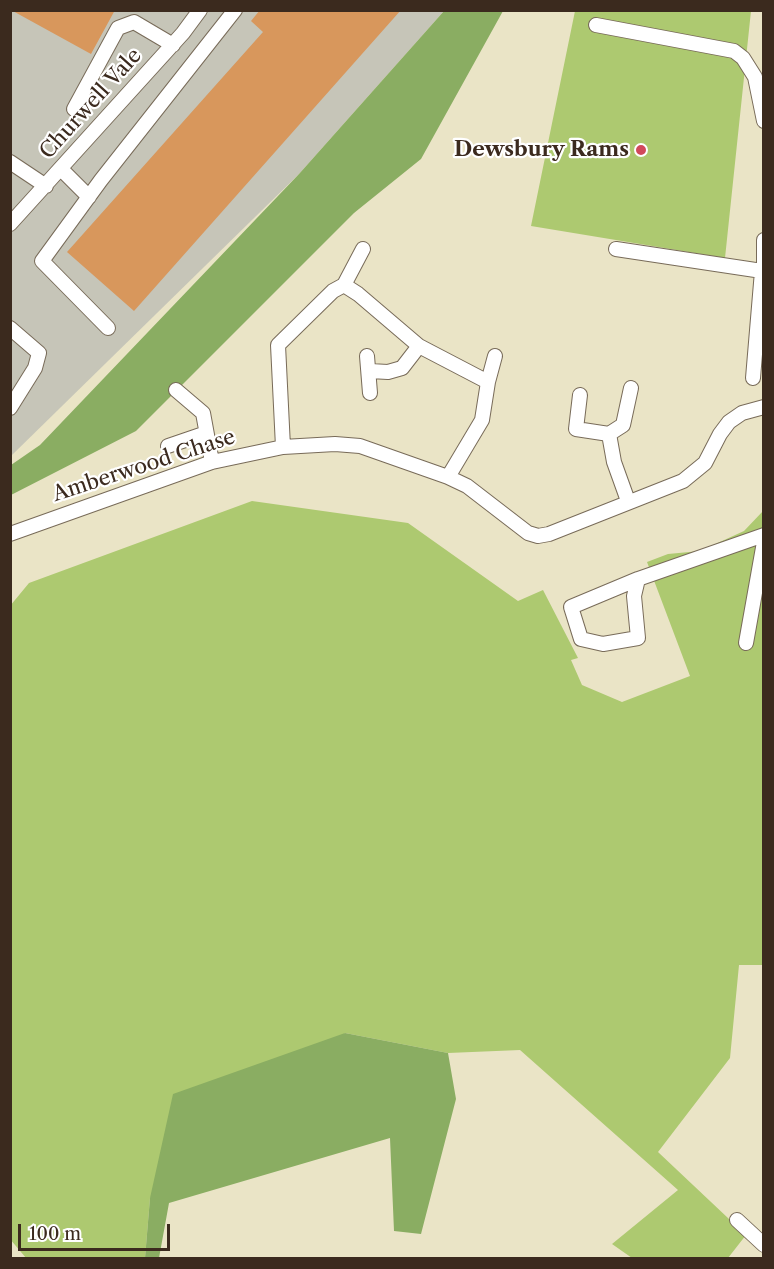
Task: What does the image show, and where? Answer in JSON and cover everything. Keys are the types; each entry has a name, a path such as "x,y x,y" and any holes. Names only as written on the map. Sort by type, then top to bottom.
{"street":[{"name":"Churwell Vale","path":"10,224 172,45 200,10"},
{"path":"108,328 42,261 89,196 235,10"},
{"path":"74,109 118,28 135,22 172,45"},
{"path":"596,25 730,50 750,67 761,93 764,121"},
{"path":"10,162 46,186"},
{"path":"61,169 89,196"},
{"path":"753,378 764,240"},
{"path":"283,447 278,345 333,291 344,285 363,249"},
{"path":"616,249 763,271"},
{"path":"344,285 358,294 419,346 488,382"},
{"path":"10,328 39,353 35,368 10,408"},
{"path":"370,370 388,372 402,368 419,346"},
{"path":"367,356 370,370 370,393"},
{"path":"448,477 482,420 495,356"},
{"path":"580,395 576,429 609,434 616,432 623,424 632,388"},
{"path":"176,390 202,412 212,462"},
{"name":"Amberwood Chase","path":"10,534 212,462 283,447 335,444 360,446 448,477 467,486 528,533 538,536 549,534 683,481 696,473 729,422 742,413 764,407"},
{"path":"168,446 206,433"},
{"path":"609,434 614,462 628,501"},
{"path":"638,579 634,596 638,638 603,644 581,639 571,607 638,579 764,535"},
{"path":"746,643 764,542"},
{"path":"737,1220 764,1245"}],"shaded area":[{"path":"11,11 444,11 299,174 11,456"}],"green space":[{"path":"444,11 503,11 421,159 354,213 136,431 11,495 11,465 40,445 299,174"},
{"name":"Dewsbury Rams","path":"575,11 751,11 725,258 531,226"},
{"path":"252,501 408,523 518,601 543,590 578,658 571,660 582,685 622,702 690,676 647,562 668,554 700,551 744,531 763,511 763,965 739,965 730,1058 658,1152 746,1235 728,1258 632,1258 612,1244 678,1190 520,1050 448,1053 345,1033 150,1198 145,1258 26,1258 10,1239 10,606 29,583"},
{"path":"345,1033 448,1053 456,1099 421,1234 394,1231 390,1138 169,1203 159,1258 145,1258 150,1198 173,1094"}],"building":[{"path":"11,10 115,10 91,54"},
{"path":"260,10 401,10 134,311 67,252 263,32 251,21"}],"place":[{"name":"Dewsbury Rams","path":"641,150"}]}
